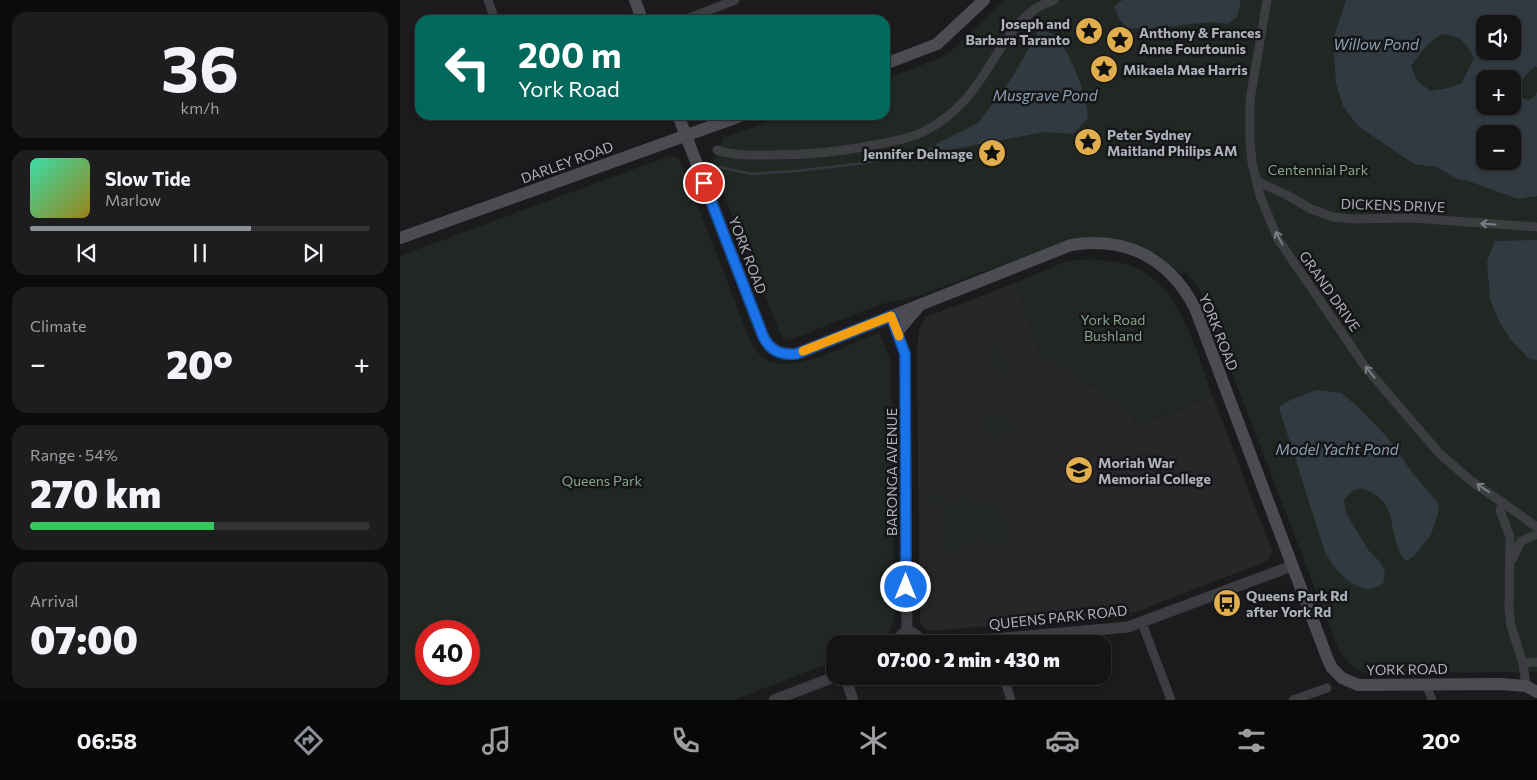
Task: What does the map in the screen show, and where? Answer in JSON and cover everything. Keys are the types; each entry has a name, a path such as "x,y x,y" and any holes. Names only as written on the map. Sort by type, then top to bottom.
{"main road":[{"path":"635,0 640,15"},
{"path":"890,62 937,44 984,0"},
{"name":"DARLEY ROAD","path":"400,237 682,125 712,120"},
{"name":"YORK ROAD","path":"682,125 763,336 769,347 779,353 796,354 1071,244 1095,242 1119,245 1131,248 1156,261 1176,279 1195,308 1332,668 1342,678 1358,685 1500,684 1532,689"},
{"path":"897,332 921,304"}],"street":[{"path":"488,0 493,15"},
{"path":"697,15 735,0"},
{"path":"717,150 751,155 813,155 905,139 922,133 938,124 964,101 994,61 1012,31 1026,16 1036,8 1054,0"},
{"name":"GRAND DRIVE","path":"1267,0 1250,106 1250,141 1260,196 1278,239 1366,368 1439,453 1470,480 1537,526"},
{"name":"DICKENS DRIVE","path":"1256,181 1287,195 1311,209 1333,217 1352,219 1412,218 1537,227"},
{"name":"BARONGA AVENUE","path":"891,316 905,354 907,631"},
{"path":"1503,502 1500,510 1510,537 1509,609 1511,626 1532,689"},
{"path":"1509,573 1513,558 1521,541 1528,536 1537,534"},
{"name":"QUEENS PARK ROAD","path":"1049,635 1128,627 1292,566"},
{"path":"1142,623 1171,700"},
{"path":"903,635 907,631 916,635"},
{"path":"1523,663 1537,662"},
{"path":"774,700 826,680"},
{"path":"1426,684 1432,700"},
{"path":"847,685 853,700"},
{"path":"1006,685 1011,700"},
{"path":"1293,700 1327,688"}],"shaded area":[{"name":"Moriah War Memorial College","path":"1015,283 1039,353 1131,411 1137,426 1213,397 1272,551 1267,561 1136,612 927,631 920,622 917,355 919,328 926,317"}],"green space":[{"name":"Centennial Park","path":"1005,0 1537,0 1537,672 1364,673 1345,658 1337,646 1200,290 1186,273 1181,274 1158,254 1123,241 1067,241 918,296 882,304 792,339 782,338 712,165 723,138 772,120 890,120 890,77 936,60 949,53"},
{"name":"Queens Park","path":"669,156 677,157 680,160 752,345 761,356 766,360 780,364 809,360 879,332 891,362 894,613 889,634 826,635 826,664 733,700 400,700 400,256"},
{"name":"York Road Bushland","path":"1092,259 1126,264 1145,272 1160,285 1173,301 1183,319 1213,397 1137,426 1131,411 1039,353 1015,283 1066,261"},
{"path":"997,345 1010,381 1001,379 989,348"},
{"path":"1006,414 1013,432 991,440 981,416"},
{"path":"942,494 962,547 942,555 943,505 924,504 923,502"},
{"path":"968,498 983,537 962,545 948,506"},
{"path":"994,499 1009,538 988,545 974,506"}],"water":[{"path":"1241,0 1237,17 1227,24 1210,22 1148,29 1128,28 1120,20 1114,7 1120,1"},
{"name":"Willow Pond","path":"1346,0 1537,0 1537,67 1534,67 1525,76 1521,84 1521,70 1476,70 1476,115 1521,115 1521,97 1528,100 1534,97 1537,92 1537,196 1518,199 1468,181 1457,179 1437,167 1414,164 1358,126 1343,106 1336,83 1333,39","holes":["1441,34 1462,40 1474,58 1462,83 1431,91 1418,82 1411,66 1425,47"]},
{"name":"Musgrave Pond","path":"1039,30 1057,35 1063,45 1081,86 1088,118 1073,134 1045,132 938,152 936,144 978,123 1013,76"},
{"path":"1537,240 1537,360 1529,359 1510,339 1499,321 1490,300 1487,261 1495,241"},
{"name":"Model Yacht Pond","path":"1316,390 1341,393 1357,406 1387,437 1414,475 1439,504 1431,535 1414,556 1406,561 1402,557 1395,539 1390,514 1382,500 1366,490 1356,489 1344,500 1346,513 1369,551 1380,562 1385,572 1383,584 1374,588 1357,586 1349,581 1341,575 1325,552 1280,411 1279,407 1286,402"}],"waterway":[{"path":"719,167 752,174 796,171 865,163 937,148"}],"slow traffic":[{"path":"803,351 891,316 899,336"}],"place":[{"name":"Joseph and Barbara Taranto","path":"1089,31"},
{"name":"Anthony & Frances Anne Fourtounis","path":"1120,40"},
{"name":"Mikaela Mae Harris","path":"1104,69"},
{"name":"Peter Sydney Maitland Philips AM","path":"1088,142"},
{"name":"Jennifer DeImage","path":"992,153"},
{"name":"Moriah War Memorial College","path":"1079,470"},
{"name":"Queens Park Rd after York Rd","path":"1227,603"}],"route":[{"path":"704,183 763,336 769,347 779,353 796,354 891,316 905,354 906,587"}]}
